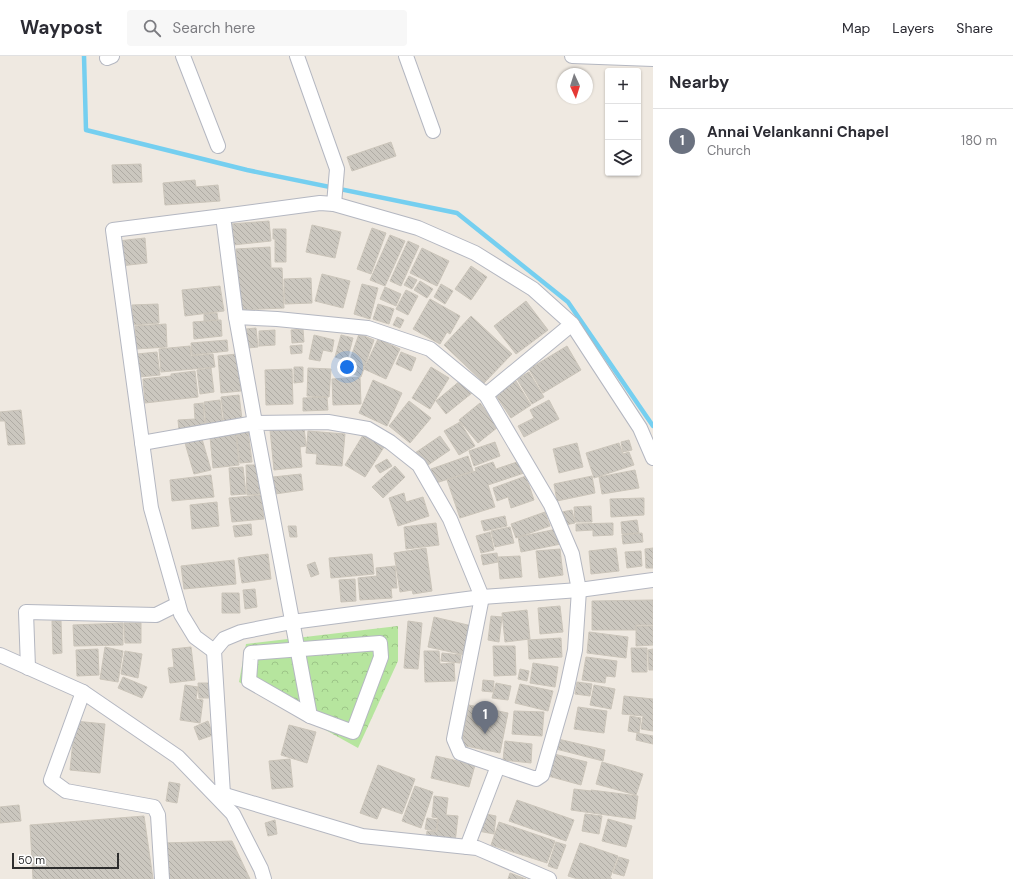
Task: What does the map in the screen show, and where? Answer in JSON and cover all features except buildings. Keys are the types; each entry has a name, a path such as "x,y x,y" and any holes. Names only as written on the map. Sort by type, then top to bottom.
{"street":[{"path":"183,56 218,146"},
{"path":"297,56 337,169 334,204"},
{"path":"406,56 433,131"},
{"path":"572,56 653,59"},
{"path":"214,651 195,638 181,614 151,508 113,230 320,203 334,204 418,228 475,253 533,289 572,324 640,428 653,458"},
{"path":"223,216 236,317 254,423 310,716"},
{"path":"142,443 254,423 328,422 368,429 390,442 419,465 450,519 482,597 454,739 460,754 536,779 542,775 566,692 575,650 579,590 572,554 551,505 486,395 430,349 368,328 277,319 236,317"},
{"path":"486,395 572,324"},
{"path":"217,792 214,651 224,639 241,632 292,622 482,597 579,590 653,580"},
{"path":"28,668 26,612 156,616 178,604"},
{"path":"380,643 380,657 353,732 310,716 249,681 251,653 297,650 380,643"},
{"path":"0,655 83,692 178,757 217,792 234,814 261,869 264,879"},
{"path":"83,692 51,780 66,791 154,807 158,815 162,879"},
{"path":"467,847 498,766"},
{"path":"217,792 362,836 477,848 549,879"}],"green space":[{"path":"398,626 398,661 358,748 239,682 246,644"}],"waterway":[{"path":"84,56 86,130 247,170 457,213 568,302 653,426"}],"place":[{"name":"Annai Velankanni Chapel","path":"485,734"}]}
